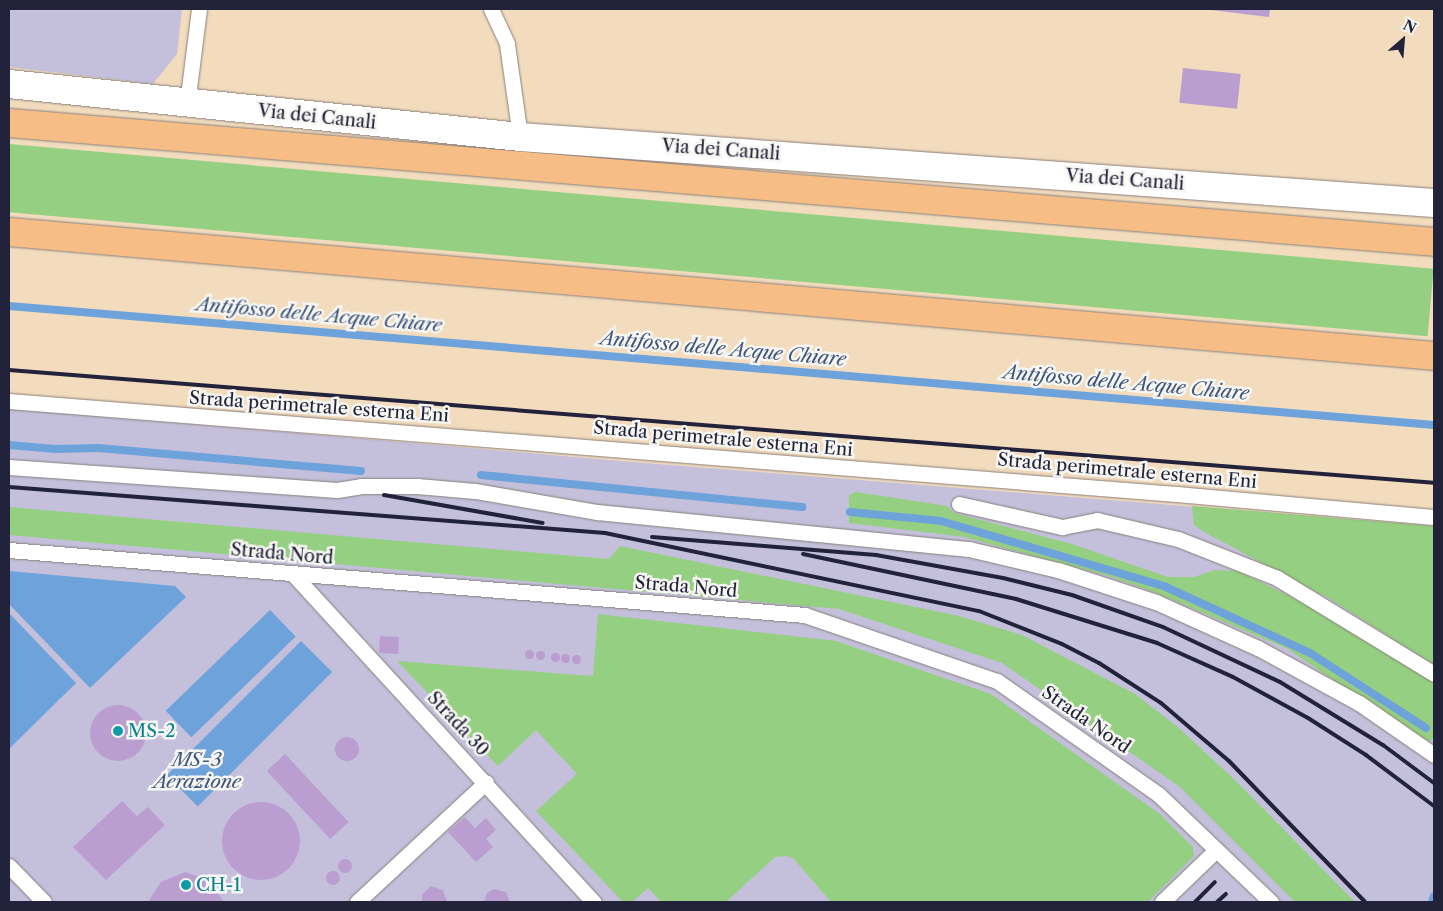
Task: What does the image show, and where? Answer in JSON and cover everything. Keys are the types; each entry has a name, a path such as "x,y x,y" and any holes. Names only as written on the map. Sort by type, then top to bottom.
{"highway":[{"path":"9,123 1434,242"},
{"path":"9,232 1434,356"}],"street":[{"name":"Via dei Canali","path":"9,84 520,137 726,150 1434,203"}],"lane":[{"path":"188,104 200,9"},
{"path":"491,9 507,44 520,137"},
{"name":"Strada perimetrale esterna Eni","path":"9,401 1166,493 1434,517"},
{"path":"9,467 336,490 361,486 416,486 475,491 598,512 969,549 1058,570 1156,602 1232,636 1359,702 1434,755"},
{"path":"959,504 1062,527 1097,520 1178,539 1277,578 1434,674"},
{"name":"Strada Nord","path":"9,550 805,615 997,681 1159,795 1271,902"},
{"name":"Strada 30","path":"292,573 486,782 594,902"},
{"path":"357,902 486,782"},
{"path":"1162,902 1216,850"},
{"path":"9,868 44,902"}],"shaded area":[{"path":"9,9 182,9 177,54 153,84 9,67"},
{"path":"9,408 620,461 1434,526 1434,902 9,902"}],"green space":[{"path":"9,144 1434,269 1428,336 9,212"},
{"path":"856,492 947,506 954,513 1072,544 1168,577 1194,577 1215,570 1238,571 1306,604 1434,682 1434,738 1429,741 1417,737 1288,649 1154,592 1108,576 964,537 849,523 849,495"},
{"path":"1192,506 1434,526 1434,665 1330,599 1204,532 1194,525"},
{"path":"9,507 609,559 620,546 959,616 1022,635 1135,694 1179,728 1235,780 1355,902 1295,902 1180,787 1002,663 839,609 9,535"},
{"path":"598,614 836,641 991,694 1160,814 1193,847 1194,856 1148,902 831,902 793,858 786,856 775,857 726,902 661,902 648,888 632,902 623,902 536,811 577,774 536,730 498,766 397,661 593,676"}],"water":[{"path":"9,571 175,586 186,597 90,688 9,604"},
{"path":"270,610 296,637 191,737 166,711"},
{"path":"9,613 76,683 9,749"},
{"name":"MS-3 Aerazione","path":"301,641 332,672 198,806 167,775"}],"building":[{"path":"1202,9 1270,9 1269,17"},
{"path":"1183,68 1241,74 1237,109 1179,103"},
{"path":"380,636 399,637 398,654 379,653"},
{"path":"529,649 534,654 529,659 524,654"},
{"path":"540,650 545,655 540,660 535,655"},
{"path":"555,652 560,657 555,662 550,657"},
{"path":"565,653 570,658 565,663 560,658"},
{"path":"576,654 581,659 576,664 571,659"},
{"name":"MS-2","path":"118,705 129,707 138,713 144,722 146,733 144,744 138,753 129,759 118,761 107,759 98,753 92,744 90,733 92,722 98,713 107,707"},
{"path":"347,737 355,741 359,749 355,757 347,761 339,757 335,749 339,741"},
{"path":"285,754 348,822 330,839 267,771"},
{"path":"122,801 137,816 148,807 165,825 106,880 73,847"},
{"path":"261,802 276,805 289,813 297,826 300,841 297,856 289,869 276,877 261,880 246,877 233,869 225,856 222,841 225,826 233,813 246,805"},
{"path":"465,817 475,828 486,818 496,830 486,839 493,847 476,862 448,832"},
{"path":"342,859 348,859 352,866 348,873 342,873 338,869 338,863"},
{"path":"330,871 336,871 340,878 336,885 330,885 326,881 326,875"},
{"name":"CH-1","path":"185,872 209,880 224,902 148,902 161,882"},
{"path":"431,886 443,890 447,902 422,902 422,895"},
{"path":"494,889 506,892 510,902 484,902 487,893"}],"waterway":[{"name":"Antifosso delle Acque Chiare","path":"9,306 1434,425"},
{"path":"9,445 55,449 98,448 361,471"},
{"path":"481,475 802,507"},
{"path":"850,512 941,521 1166,587 1310,653 1426,728"},
{"path":"1432,902 1434,896"}],"railway":[{"path":"9,370 1434,483"},
{"path":"9,487 605,533 979,611 1062,644 1099,663 1161,703 1229,761 1365,902"},
{"path":"384,495 543,523"},
{"path":"652,537 876,555 1003,578 1072,595 1163,627 1280,682 1383,745 1434,783"},
{"path":"803,554 1016,599 1157,643 1233,677 1308,718 1366,755 1434,806"},
{"path":"1195,902 1215,882"},
{"path":"1217,902 1226,894"}],"place":[{"name":"MS-2","path":"118,731"},
{"name":"CH-1","path":"186,885"}]}
